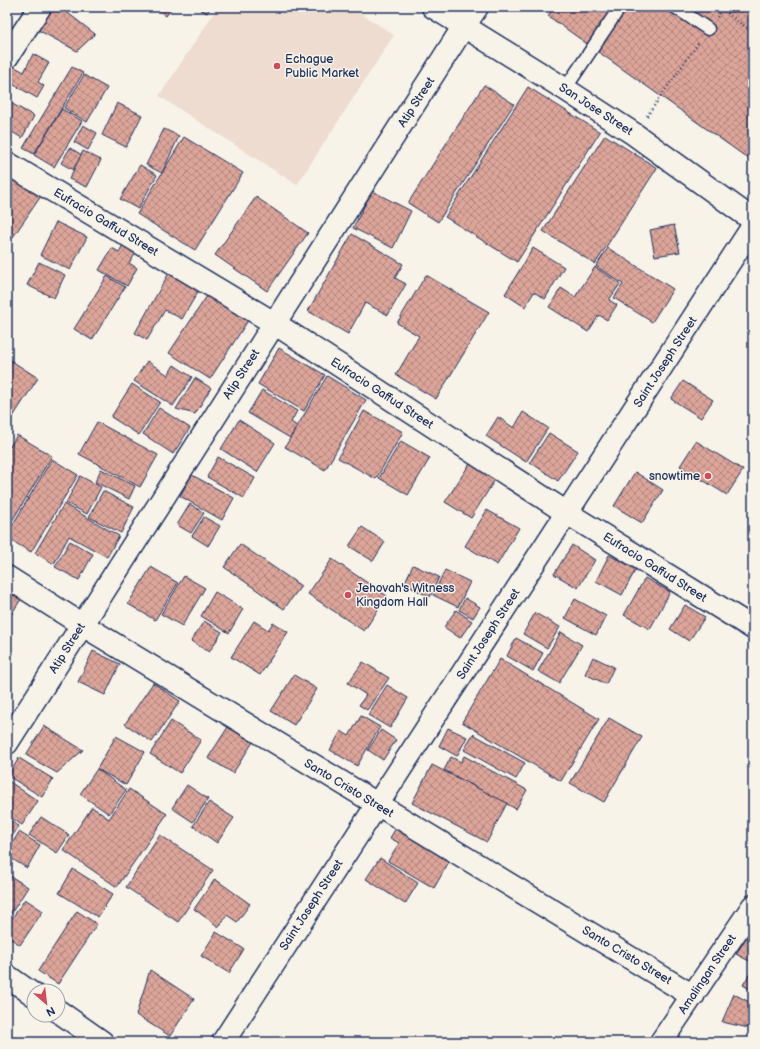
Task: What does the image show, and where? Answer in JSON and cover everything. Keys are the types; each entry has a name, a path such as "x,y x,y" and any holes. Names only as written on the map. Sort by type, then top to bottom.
{"street":[{"path":"7,57 40,7"},
{"name":"San Jose Street","path":"433,7 634,134 753,220"},
{"name":"Atip Street","path":"7,743 81,624 477,7"},
{"name":"Eufracio Gaffud Street","path":"7,163 274,323 567,513 753,628"},
{"name":"Saint Joseph Street","path":"223,1042 753,226"},
{"name":"Santo Cristo Street","path":"7,577 81,624 693,996"},
{"name":"Amalingan Street","path":"661,1042 751,914"},
{"path":"7,976 26,989"},
{"path":"66,1017 102,1042"}],"lane":[{"path":"565,89 620,7"},
{"path":"675,7 708,29"}],"path":[{"path":"634,134 722,9 753,33"}],"shaded area":[{"name":"Echague Public Market","path":"218,7 351,7 394,35 297,185 159,96"}],"building":[{"path":"53,7 60,7 95,34 77,51 38,30"},
{"path":"154,7 173,7 166,16"},
{"path":"196,7 211,7 207,13"},
{"path":"554,7 753,7 753,162 548,16"},
{"path":"33,54 49,63 38,82 44,86 37,98 7,81 7,75 13,66 24,72"},
{"path":"72,67 83,73 34,154 23,148"},
{"path":"84,75 107,88 87,122 64,108"},
{"path":"484,85 514,104 438,222 408,203"},
{"path":"528,87 600,132 517,262 445,217"},
{"path":"7,101 34,116 22,138 7,129"},
{"path":"117,103 142,115 126,147 102,135"},
{"path":"62,109 82,121 54,167 34,155"},
{"path":"83,125 97,133 88,150 74,142"},
{"path":"164,129 179,136 162,173 146,165"},
{"path":"605,135 657,168 595,264 543,231"},
{"path":"184,137 243,173 195,250 137,214"},
{"path":"70,148 82,155 73,170 61,163"},
{"path":"83,151 101,160 87,187 69,179"},
{"path":"140,165 157,175 138,209 120,199"},
{"path":"7,174 41,196 11,240 7,238"},
{"path":"372,191 411,211 393,248 353,228"},
{"path":"256,197 308,233 267,291 215,255"},
{"path":"56,222 87,237 70,270 40,255"},
{"path":"674,225 680,252 655,256 650,230"},
{"path":"352,234 403,264 395,278 406,284 388,315 365,303 348,334 308,311"},
{"path":"123,245 136,253 129,263 137,268 127,286 99,270 112,248 119,252"},
{"path":"533,248 564,267 545,299 534,292 525,307 505,294"},
{"path":"608,248 673,289 652,322 614,298 623,284 596,266"},
{"path":"39,262 65,275 54,298 27,285"},
{"path":"595,267 620,284 609,300 617,305 607,320 599,315 588,332 549,307 561,288 575,297"},
{"path":"169,273 199,290 182,319 165,310 147,340 135,333"},
{"path":"426,275 489,312 436,399 396,375 419,336 397,323"},
{"path":"107,276 125,287 92,340 74,329"},
{"path":"209,293 249,319 210,379 169,353"},
{"path":"279,348 325,375 304,411 258,384"},
{"path":"7,358 38,378 7,426"},
{"path":"147,361 168,375 174,365 192,377 173,406 134,381"},
{"path":"327,376 366,400 325,470 285,447"},
{"path":"195,378 211,388 195,414 176,409"},
{"path":"683,381 713,400 701,418 671,399"},
{"path":"132,384 160,402 139,435 111,417"},
{"path":"262,390 297,411 291,422 297,426 290,438 248,413"},
{"path":"159,408 190,428 173,454 143,434"},
{"path":"364,411 403,432 376,479 338,458"},
{"path":"523,412 548,428 526,462 486,436 498,417 514,428"},
{"path":"239,420 275,443 257,472 221,449"},
{"path":"97,422 158,455 140,487 79,454"},
{"path":"549,433 578,451 558,481 530,462"},
{"path":"17,435 52,456 7,529 7,451"},
{"path":"401,441 430,458 408,495 379,478"},
{"path":"696,441 743,470 727,495 680,466"},
{"path":"218,457 255,478 244,498 207,477"},
{"path":"52,459 78,475 31,552 7,538 7,534"},
{"path":"471,462 496,478 471,518 445,502"},
{"path":"101,469 135,486 129,499 95,482"},
{"path":"635,472 663,490 642,523 614,506"},
{"path":"192,475 234,498 222,520 180,496"},
{"path":"80,476 101,487 87,514 66,503"},
{"path":"103,491 134,507 121,533 89,517"},
{"path":"64,504 119,536 107,557 69,536 54,564 35,553"},
{"path":"190,504 204,513 191,533 177,525"},
{"path":"487,510 519,528 497,565 465,546"},
{"path":"204,517 220,526 208,546 192,536"},
{"path":"362,527 385,542 373,561 349,546"},
{"path":"70,541 93,554 79,580 55,567"},
{"path":"240,544 301,586 284,609 224,567"},
{"path":"572,545 595,560 578,588 554,574"},
{"path":"609,555 636,569 622,595 596,581"},
{"name":"Jehovah's Witness Kingdom Hall","path":"332,559 387,596 364,631 308,594"},
{"path":"413,565 439,577 430,597 404,584"},
{"path":"151,567 178,583 155,620 128,604"},
{"path":"445,570 470,582 458,607 433,595"},
{"path":"184,576 205,588 182,626 161,614"},
{"path":"645,578 670,592 650,629 624,615"},
{"path":"7,586 23,596 7,621"},
{"path":"215,592 243,609 229,633 201,616"},
{"path":"465,598 480,607 473,618 459,610"},
{"path":"575,599 606,616 596,635 565,618"},
{"path":"685,605 705,617 689,641 670,629"},
{"path":"456,610 472,621 460,638 444,627"},
{"path":"535,613 560,627 547,648 523,634"},
{"path":"204,621 222,632 209,652 191,641"},
{"path":"254,621 268,630 273,623 288,632 260,675 231,657"},
{"path":"561,632 582,645 559,683 538,671"},
{"path":"516,638 543,653 533,671 507,656"},
{"path":"93,651 120,664 105,695 78,682"},
{"path":"593,657 614,667 606,684 585,674"},
{"path":"500,659 599,719 561,781 462,722"},
{"path":"363,662 389,678 367,710 359,705 366,695 348,683"},
{"path":"294,675 317,689 294,725 271,711"},
{"path":"153,683 180,701 152,742 125,724"},
{"path":"387,685 408,698 390,728 368,715"},
{"path":"361,716 380,727 357,766 330,750 341,731 349,736"},
{"path":"609,718 642,737 604,802 570,783"},
{"path":"171,721 201,740 180,773 150,754"},
{"path":"44,726 83,750 57,773 26,755"},
{"path":"228,727 253,742 233,773 208,758"},
{"path":"448,728 467,737 457,756 439,746"},
{"path":"381,730 396,740 383,760 368,750"},
{"path":"473,734 525,763 516,779 464,750"},
{"path":"116,736 145,752 126,785 97,769"},
{"path":"464,756 527,790 516,809 444,770 451,757 461,762"},
{"path":"19,758 53,779 42,797 8,776"},
{"path":"432,765 507,803 487,842 412,803"},
{"path":"97,769 126,790 109,814 80,794"},
{"path":"7,780 38,801 22,825 7,815"},
{"path":"187,785 208,799 193,822 172,808"},
{"path":"129,789 167,814 117,887 63,850 92,807 109,819"},
{"path":"209,802 234,818 217,843 193,826"},
{"path":"41,817 69,835 57,853 29,835"},
{"path":"7,819 19,826 7,844"},
{"path":"396,828 450,860 434,888 388,861 399,843 390,838"},
{"path":"19,832 40,845 27,868 7,856 7,852"},
{"path":"160,835 213,870 178,922 126,887"},
{"path":"380,858 418,883 405,904 366,879"},
{"path":"73,869 113,894 98,917 59,893"},
{"path":"7,874 28,887 7,920"},
{"path":"215,879 250,904 237,922 227,915 219,927 194,909"},
{"path":"25,899 43,911 20,945 7,936 7,926"},
{"path":"77,911 97,924 59,983 38,971"},
{"path":"753,927 753,963 736,954"},
{"path":"216,932 244,949 229,973 201,956"},
{"path":"753,968 753,991 743,985"},
{"path":"150,970 194,999 170,1036 136,1015"},
{"path":"734,994 753,1004 753,1029 722,1022"}],"place":[{"name":"Echague Public Market","path":"277,66"},
{"name":"snowtime","path":"708,476"},
{"name":"Jehovah's Witness Kingdom Hall","path":"348,595"}]}
